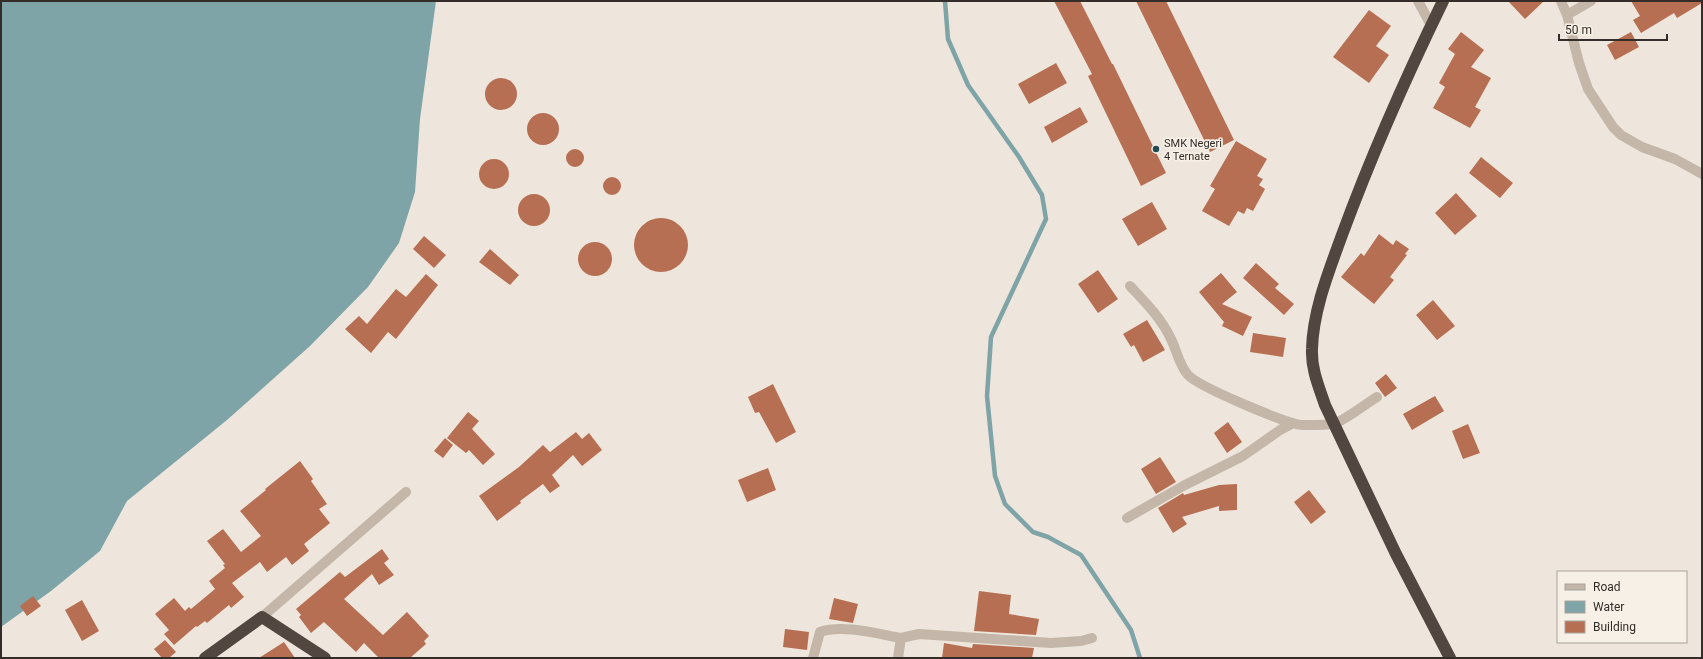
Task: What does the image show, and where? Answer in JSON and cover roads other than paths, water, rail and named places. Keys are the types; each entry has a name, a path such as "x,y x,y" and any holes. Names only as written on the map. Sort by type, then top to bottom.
{"highway":[{"path":"1443,1 1431,25 1354,201 1325,283 1315,319 1312,360 1316,379 1325,405 1396,554 1450,658"},
{"path":"205,658 262,617 325,658"}],"street":[{"path":"1418,1 1431,25"},
{"path":"1561,1 1567,15 1579,63 1588,89 1612,127 1621,135 1642,147 1675,159 1702,174"},
{"path":"1567,15 1591,1"},
{"path":"1130,286 1157,316 1172,341 1181,364 1196,382 1298,424 1335,424 1377,397"},
{"path":"1127,518 1183,486 1244,456 1280,430 1293,423"},
{"path":"262,617 406,492"},
{"path":"813,658 820,632 828,629 842,629 901,638 919,634 1051,643 1081,641 1092,638"},
{"path":"898,658 901,638"}],"water":[{"path":"1,1 436,1 420,119 415,192 399,243 368,287 310,346 227,420 127,501 100,551 51,591 1,627"}],"waterway":[{"path":"945,1 948,39 968,85 1019,157 1042,195 1046,219 991,337 987,396 995,476 1005,504 1033,532 1048,537 1081,555 1131,630 1140,658"}],"place":[{"name":"SMK Negeri 4 Ternate","path":"1156,149"}]}
